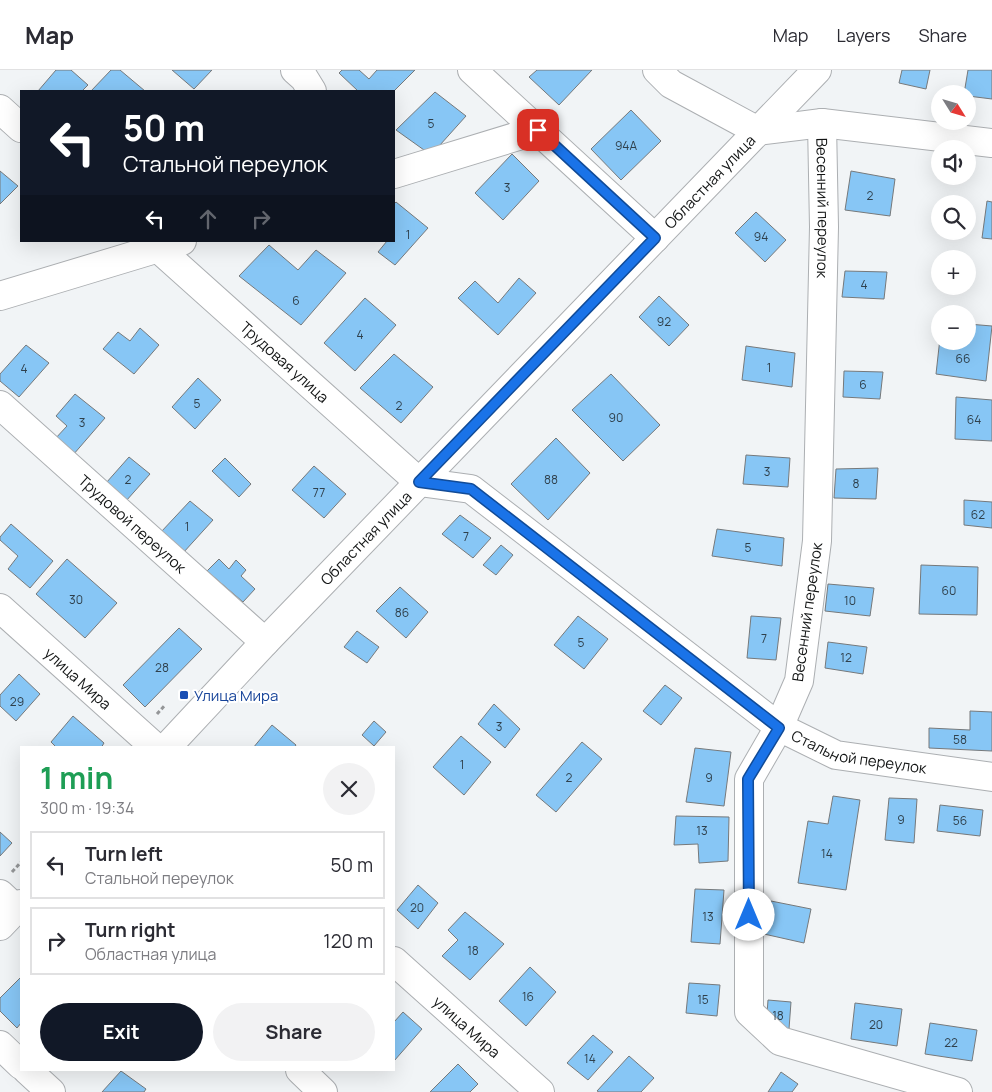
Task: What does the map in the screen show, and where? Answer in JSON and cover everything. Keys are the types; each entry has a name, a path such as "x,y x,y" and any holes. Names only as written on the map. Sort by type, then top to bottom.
{"street":[{"path":"295,70 304,78 311,90"},
{"path":"472,70 655,238"},
{"path":"657,70 671,84 758,131 822,123 992,143"},
{"name":"Областная улица","path":"168,746 419,482 817,70"},
{"path":"0,109 20,127"},
{"name":"Весенний переулок","path":"822,123 824,227 818,541 799,681 779,728 748,779 749,1012 780,1042 958,1092"},
{"path":"395,174 538,130"},
{"path":"0,296 164,244"},
{"name":"Трудовая улица","path":"164,244 419,482"},
{"name":"Трудовой переулок","path":"0,405 266,642"},
{"name":"Стальной переулок","path":"419,482 471,489 779,728 836,755 992,777"},
{"name":"улица Мира","path":"0,608 154,746"},
{"name":"улица Мира","path":"395,962 540,1092"},
{"path":"0,1045 20,1063"},
{"path":"28,1071 51,1092"},
{"path":"301,1071 323,1092"}],"building":[{"path":"56,70 71,70 88,85 83,90 39,90"},
{"path":"111,70 120,70 144,90 92,90"},
{"path":"172,70 212,70 194,89"},
{"path":"342,70 359,70 369,79 377,70 415,70 395,90 357,90 339,73"},
{"path":"537,70 592,70 559,105 529,77"},
{"path":"902,70 930,70 926,89 899,83"},
{"path":"968,70 992,70 992,99 976,97 976,85 966,85"},
{"path":"435,92 466,116 431,155 396,130"},
{"path":"631,110 661,141 621,180 591,149"},
{"path":"512,154 539,181 503,220 475,193"},
{"path":"0,171 18,186 0,204"},
{"path":"851,171 895,179 890,216 845,210"},
{"path":"987,201 992,202 992,239 982,238"},
{"path":"395,203 428,228 395,265 378,252 386,242 395,242"},
{"path":"756,212 786,240 765,262 735,233"},
{"path":"269,245 298,270 316,250 346,273 301,325 239,276"},
{"path":"845,271 887,272 884,299 842,297"},
{"path":"519,278 536,293 498,335 458,298 475,281 498,303"},
{"path":"659,296 689,325 669,346 639,317"},
{"path":"365,298 396,325 355,371 324,343"},
{"path":"976,325 992,326 986,381 936,374 939,350 976,350"},
{"path":"140,328 159,345 134,374 103,349 118,332 130,341"},
{"path":"26,345 49,363 19,397 0,381 0,374"},
{"path":"746,346 795,353 792,387 742,380"},
{"path":"394,354 433,387 401,423 360,388"},
{"path":"844,371 883,372 880,399 843,397"},
{"path":"611,374 660,425 623,461 572,410"},
{"path":"198,378 221,400 195,429 172,407"},
{"path":"75,394 105,418 73,455 54,440 67,426 56,416"},
{"path":"956,397 992,400 992,441 955,439"},
{"path":"556,438 590,473 548,520 511,484"},
{"path":"746,455 790,458 788,487 743,484"},
{"path":"129,457 150,474 126,501 106,483"},
{"path":"225,458 251,484 239,497 212,471"},
{"path":"314,466 346,494 324,518 292,490"},
{"path":"878,468 876,499 834,498 836,469"},
{"path":"964,500 992,502 992,528 964,525"},
{"path":"190,501 213,520 183,553 161,532"},
{"path":"460,515 491,538 473,558 442,534"},
{"path":"11,524 53,561 30,588 8,569 18,556 0,540 0,537"},
{"path":"717,529 784,538 782,566 712,556"},
{"path":"501,545 513,555 496,575 483,565"},
{"path":"67,559 117,603 85,638 36,594"},
{"path":"219,559 229,569 236,560 246,570 241,576 255,589 243,602 207,571"},
{"path":"921,565 978,567 977,615 919,614"},
{"path":"828,584 874,588 870,616 825,611"},
{"path":"400,587 428,612 406,638 376,611"},
{"path":"578,616 608,639 584,669 554,645"},
{"path":"751,616 781,618 776,660 747,658"},
{"path":"179,628 202,649 145,707 123,685"},
{"path":"357,631 379,647 367,663 344,647"},
{"path":"828,642 867,647 863,674 825,668"},
{"path":"19,674 40,694 16,721 0,706 0,695"},
{"path":"665,685 682,698 661,725 643,711"},
{"path":"494,704 520,729 505,748 478,724"},
{"path":"970,711 992,712 992,751 929,748 929,728 970,730"},
{"path":"73,716 104,743 102,746 55,746 51,742"},
{"path":"374,721 386,732 374,746 362,735"},
{"path":"272,725 296,745 295,746 255,746"},
{"path":"461,736 491,762 464,795 433,767"},
{"path":"582,742 602,759 556,812 536,795"},
{"path":"695,748 731,752 724,806 686,802"},
{"path":"833,796 860,800 846,890 798,883 808,821 828,824"},
{"path":"889,798 917,799 914,843 885,840"},
{"path":"940,805 983,810 980,836 937,831"},
{"path":"676,816 729,817 728,861 699,863 698,844 674,845"},
{"path":"0,832 12,843 0,856"},
{"path":"418,885 438,903 418,929 397,910"},
{"path":"695,889 724,890 720,944 691,942"},
{"path":"771,901 811,909 804,943 764,934"},
{"path":"465,912 504,944 470,980 442,956 458,940 448,930"},
{"path":"530,967 556,992 526,1026 499,1001"},
{"path":"20,978 20,1024 17,1028 0,1011 0,998"},
{"path":"689,983 720,985 717,1016 686,1013"},
{"path":"768,1000 791,1002 789,1029 766,1028"},
{"path":"855,1003 902,1009 897,1046 851,1039"},
{"path":"403,1012 422,1029 395,1060 395,1021"},
{"path":"930,1023 977,1030 972,1061 925,1054"},
{"path":"593,1035 613,1052 588,1080 567,1063"},
{"path":"629,1056 654,1078 641,1092 597,1091"},
{"path":"458,1064 478,1084 470,1092 430,1092"},
{"path":"121,1071 146,1089 144,1092 102,1092"},
{"path":"781,1072 798,1084 792,1092 768,1092"}],"place":[{"name":"Улица Мира","path":"184,695"}],"route":[{"path":"538,130 655,238 419,482 471,489 779,728 748,779 749,915"}]}
